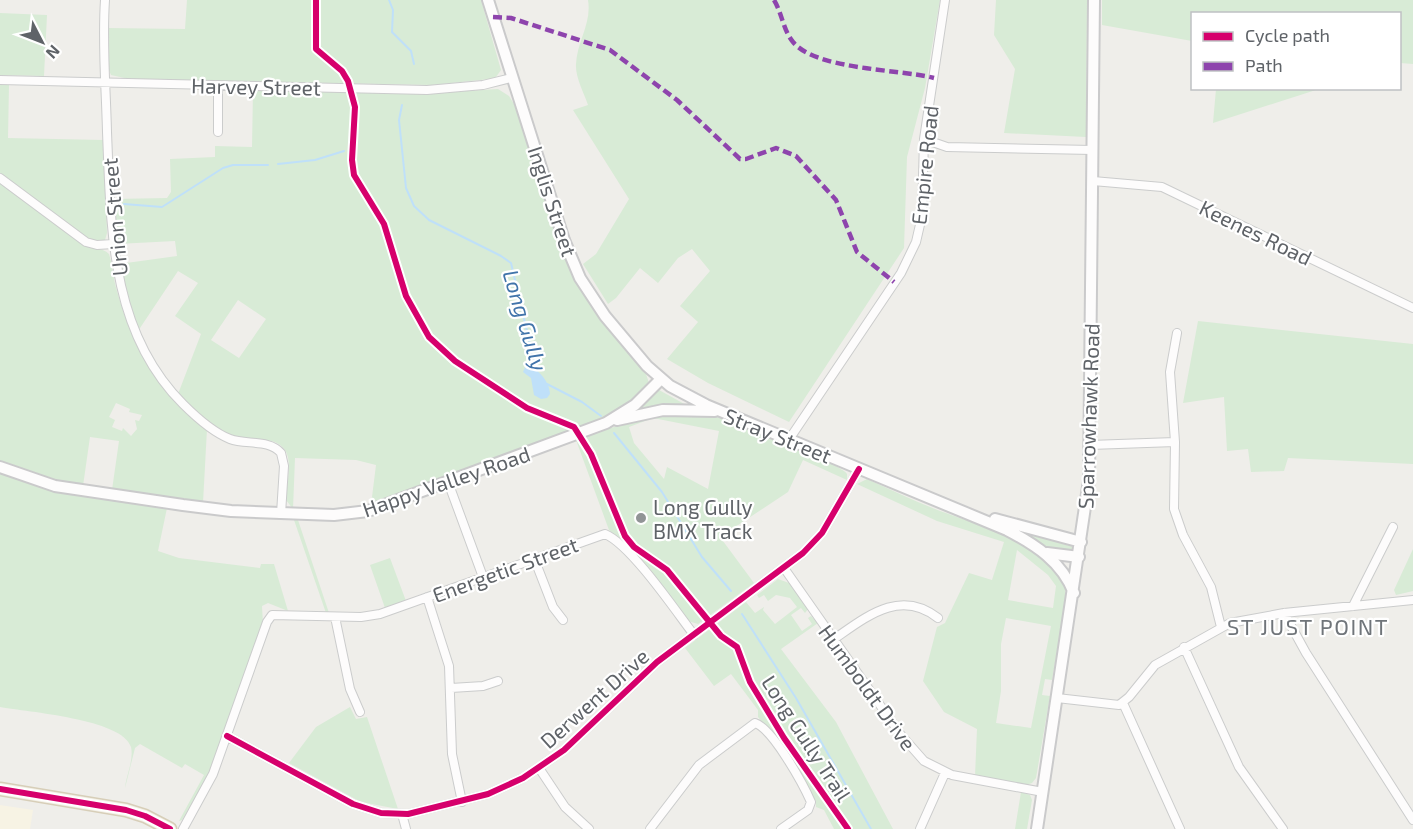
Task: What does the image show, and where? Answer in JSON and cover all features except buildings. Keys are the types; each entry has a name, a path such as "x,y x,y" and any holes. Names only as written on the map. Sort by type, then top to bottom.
{"main road":[{"path":"0,789 133,811 170,829"}],"street":[{"name":"Union Street","path":"105,0 105,82 113,244 120,286 134,331 165,384 192,412 220,434 243,442 274,446 284,459 281,514"},
{"name":"Inglis Street","path":"488,0 511,78 567,246 580,278 615,329 661,379"},
{"name":"Empire Road","path":"790,438 901,273 916,242 922,216 924,139 945,0"},
{"name":"Sparrowhawk Road","path":"1037,829 1081,543 1090,445 1094,0"},
{"name":"Harvey Street","path":"0,80 427,90 483,85 511,78"},
{"path":"218,85 218,132"},
{"path":"924,139 947,147 1093,150"},
{"path":"0,178 86,242 97,245 113,244"},
{"name":"Keenes Road","path":"1093,181 1162,187 1413,308"},
{"path":"1177,333 1170,372 1175,442 1173,500 1176,516 1211,587 1221,627"},
{"name":"Stray Street","path":"661,379 680,392 722,412 790,438 1007,530 1044,553 1063,572 1074,593"},
{"name":"Happy Valley Road","path":"0,467 55,486 231,511 281,514 358,513 606,423 634,405 661,379"},
{"path":"606,423 663,410 722,412"},
{"path":"1090,445 1175,442"},
{"name":"Derwent Drive","path":"227,736 353,804 381,813 402,814 462,802 488,794 538,768 573,742 645,671 803,553 822,533 860,469"},
{"path":"448,482 483,577"},
{"name":"Stray Street","path":"965,512 1081,543"},
{"path":"1353,606 1393,526"},
{"name":"Energetic Street","path":"183,829 211,779 270,612 335,617 380,614 598,534 607,535 650,577 693,635"},
{"path":"1044,553 1079,557"},
{"path":"534,558 553,607 563,621"},
{"name":"Humboldt Drive","path":"784,568 911,749 930,766 945,773 1043,792"},
{"path":"427,597 446,653 451,688 452,754 462,802"},
{"path":"1058,698 1108,705 1123,703 1148,671 1184,646 1221,627 1247,619 1413,600"},
{"path":"834,639 872,614 895,605 918,607 938,618"},
{"path":"1284,613 1302,647 1413,820"},
{"path":"335,617 350,689 360,712"},
{"path":"1184,646 1239,767 1283,829"},
{"path":"451,688 483,686 498,681"},
{"path":"1123,703 1180,829"},
{"path":"650,829 699,765 752,725 758,724 793,770 810,800 811,806 781,829"},
{"path":"538,768 565,807 587,828"},
{"path":"920,829 945,773"},
{"path":"402,814 406,829"}],"shaded area":[{"path":"0,805 33,810 30,829 0,829"}],"green space":[{"path":"187,0 481,0 501,70 496,77 490,79 432,85 129,79 111,75 108,68 108,28 185,29"},
{"path":"588,0 940,0 925,88 907,157 904,248 789,422 708,383 667,359 698,322 680,306 710,271 692,249 678,258 658,283 640,268 616,298 608,304 583,264 596,254 629,199 573,110 588,105 578,80 576,64 588,16"},
{"path":"996,0 1087,0 1086,137 1004,133 1015,69 994,35"},
{"path":"1102,0 1413,0 1413,64 1401,63 1401,12 1191,12 1191,41 1102,25"},
{"path":"0,13 47,15 44,76 0,75"},
{"path":"0,85 9,85 8,138 104,140 107,233 105,240 97,242 86,238 0,174"},
{"path":"498,89 509,96 514,104 572,276 602,322 646,374 649,383 631,402 604,419 371,505 376,465 356,460 295,458 293,509 286,500 289,461 281,445 275,442 237,437 220,430 178,394 201,334 175,316 198,283 178,271 138,331 119,264 177,256 175,241 117,244 113,199 167,198 171,192 170,159 215,157 215,146 252,147 253,90 418,94","holes":["238,300 266,319 239,358 211,340"]},
{"path":"1216,90 1316,90 1213,123"},
{"path":"0,183 80,243 109,254 124,312 150,368 175,400 207,429 203,503 112,490 119,441 90,437 83,486 37,476 0,462","holes":["116,403 130,409 129,412 142,415 139,421 135,420 137,429 131,436 123,428 122,431 112,427 115,420 109,417"]},
{"path":"1198,321 1413,344 1413,464 1288,458 1284,471 1251,472 1248,449 1227,451 1224,397 1183,403"},
{"path":"659,390 688,406 636,411"},
{"path":"649,415 709,415 805,451 840,469 847,474 847,480 803,460 788,492 720,537 754,583 698,624 688,621 652,572 609,530 576,440","holes":["653,418 719,431 708,489 667,467 664,479 634,443 629,427"]},
{"path":"0,472 47,489 167,508 158,551 179,558 260,568 261,564 274,564 288,611 268,603 262,606 263,624 209,775 182,820 179,821 204,775 185,764 182,768 140,744 135,748 125,788 132,752 124,737 93,723 73,718 0,707"},
{"path":"867,479 926,506 1015,540 1035,551 1051,564 1062,580 1066,598 1052,680 1045,679 1042,695 1050,696 1036,778 1032,783 1026,785 975,776 977,729 944,712 923,681 937,627 945,623 969,573 992,580 1004,542 937,521 857,484","holes":["1017,550 1048,575 1056,586 1053,608 1008,600","1006,618 1051,626 1031,728 996,723 1001,691 1001,644"]},
{"path":"294,520 298,520 329,613 326,613"},
{"path":"1018,530 1073,547 1074,551 1072,553 1051,551"},
{"path":"1413,549 1413,591 1396,595 1394,590"},
{"path":"390,558 406,601 385,608 370,565"},
{"path":"778,579 789,583 808,609 805,613 801,608 791,615 802,631 812,624 808,618 811,616 818,623 781,649 836,722 893,829 834,829 824,810 816,807 816,801 795,764 758,717 758,710 731,674 714,686 685,648 746,602 755,613 764,607 763,610 775,624 797,607 790,598 776,595 768,601 764,595 759,598 757,595"},
{"path":"350,707 356,719 367,717 398,809 361,802 289,763 316,727"},
{"path":"1021,792 1030,795 1032,800 1027,829 1015,829"}],"water":[{"path":"526,365 538,372 545,380 550,394 547,398 541,399 534,395 531,378 523,372"}],"waterway":[{"name":"Long Gully","path":"389,0 393,10 392,32 411,51 414,64"},
{"name":"Long Gully","path":"402,105 399,120 406,188 414,206 429,220 511,263 536,370"},
{"path":"278,164 315,160 344,151"},
{"path":"124,204 162,207 223,168 233,165 268,165"},
{"name":"Long Gully","path":"547,384 582,402 601,416"},
{"name":"Long Gully","path":"614,433 662,492 702,557 731,591"},
{"name":"Long Gully","path":"742,614 796,698 871,829"}],"marked path":[{"path":"774,0 790,37 804,51 838,63 934,78"},
{"path":"493,17 511,18 610,50 677,100 740,159 776,148 796,156 836,200 857,252 894,282"}],"cycle path":[{"name":"Long Gully Trail","path":"316,0 316,49 342,71 348,81 355,107 352,160 354,175 384,224 406,296 429,337 455,361 527,408 574,427 591,454 625,536 634,547 667,570 721,636 737,647 750,682 784,738 848,829"},
{"path":"227,736 353,804 381,813 408,814 488,794 523,778 564,750 657,662 803,553 822,533 859,469"},
{"path":"0,789 126,810 145,816 170,829"}],"place":[{"name":"Long Gully BMX Track","path":"641,518"}],"district":[{"name":"ST JUST POINT","path":"1308,626"}]}
